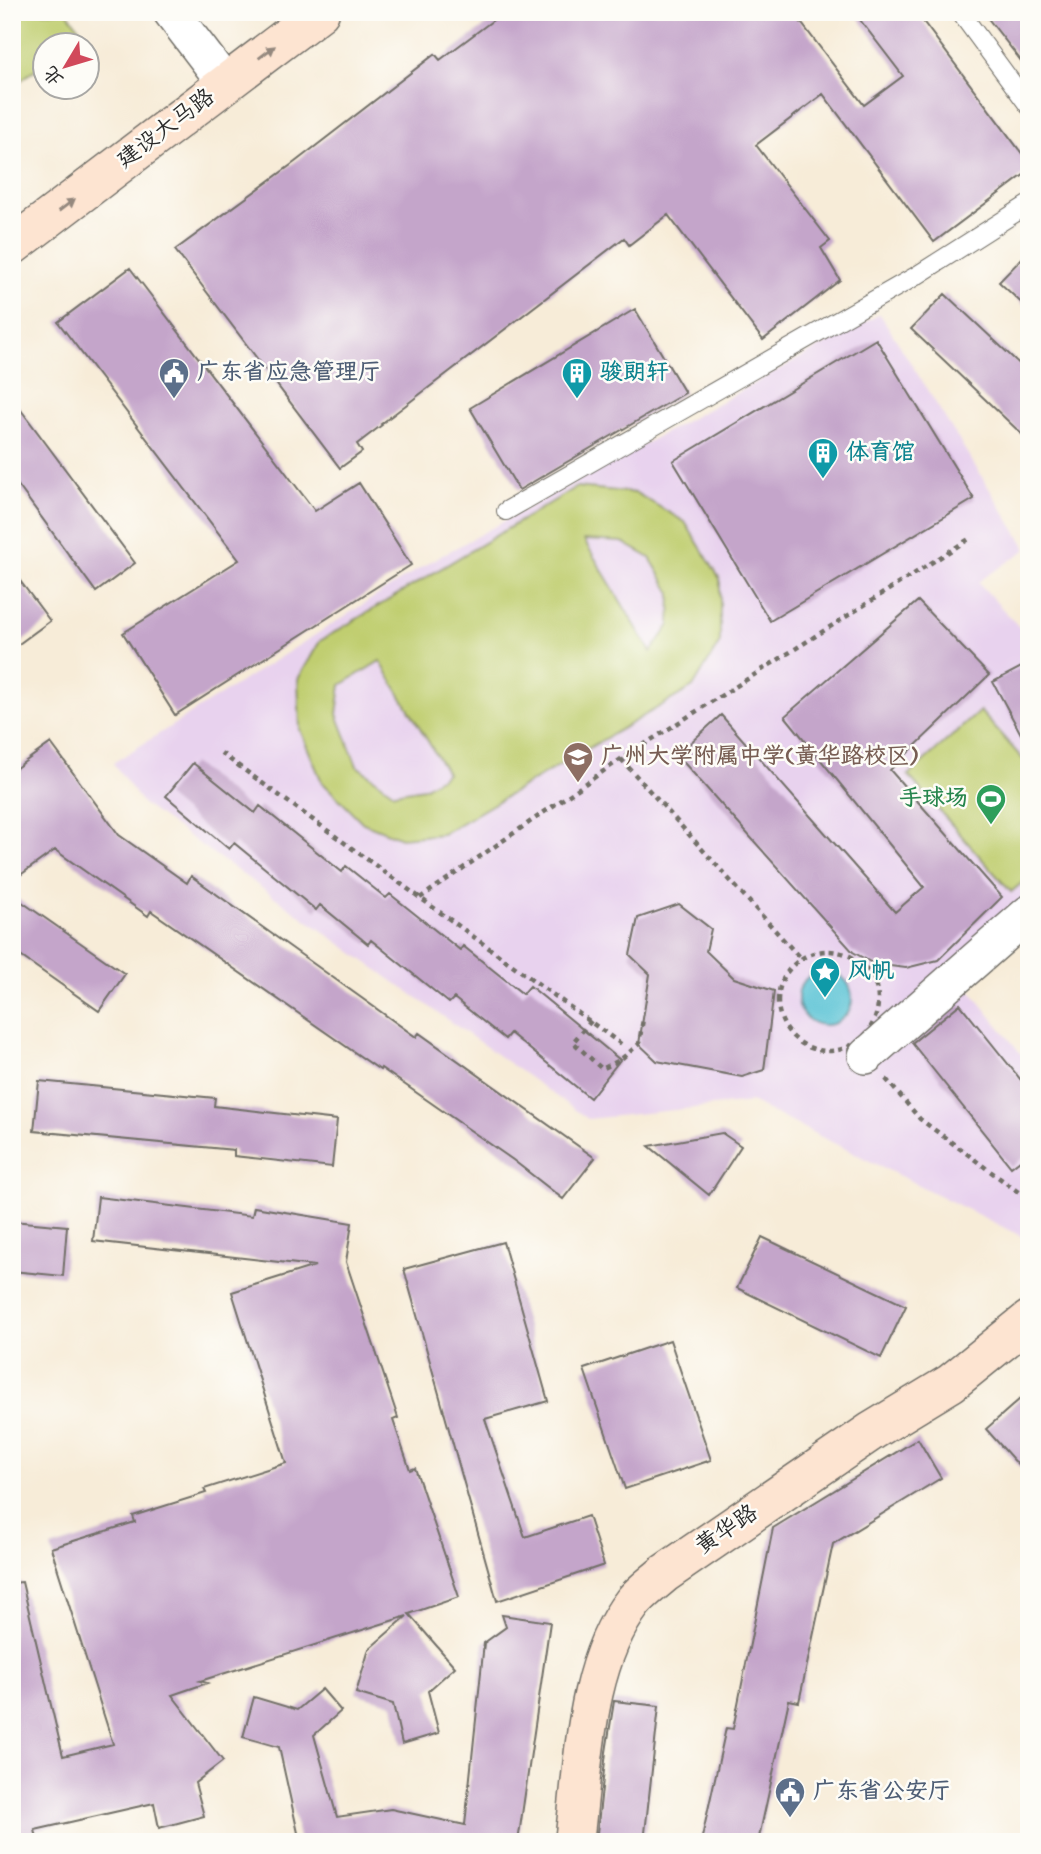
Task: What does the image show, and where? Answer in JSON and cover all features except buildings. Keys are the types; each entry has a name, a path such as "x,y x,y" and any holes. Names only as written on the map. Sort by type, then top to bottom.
{"street":[{"path":"172,12 226,84"},
{"name":"建设大马路","path":"12,246 320,12"},
{"path":"860,1050 1029,913"},
{"name":"黄华路","path":"574,1842 589,1719 597,1678 608,1644 635,1600 685,1559 872,1431 951,1383 1029,1320"}],"lane":[{"path":"960,12 1029,106"},
{"path":"506,511 916,276 1029,204"}],"path":[{"path":"420,898 621,759 969,539"},
{"path":"221,753 621,1044"},
{"path":"621,759 800,958"},
{"path":"834,950 849,955 871,975 877,990 878,1005 860,1050 822,1051 805,1046 791,1035 781,1020 777,1003 779,986 787,970 800,958 816,952 834,950"},
{"path":"591,1021 573,1042 602,1069 620,1060 639,1044 643,1019"},
{"path":"860,1050 920,1119 1029,1200"}],"shaded area":[{"name":"广州大学附属中学(黄华路校区)","path":"880,314 1027,549 978,582 1029,638 1029,927 964,982 1029,1064 1029,1240 751,1102 588,1119 143,804 113,763 430,562"}],"green space":[{"path":"12,12 67,12 82,32 32,32 32,72 12,87"},
{"path":"577,487 636,493 685,522 720,579 720,642 693,687 442,834 401,838 363,823 322,782 300,730 298,679 320,641","holes":["584,540 622,542 650,558 671,593 670,625 651,652","380,661 447,773 424,788 394,793 357,766 337,714 341,685"]},
{"name":"手球场","path":"980,711 1029,766 1029,877 1011,892 908,775"}],"water":[{"path":"830,971 840,975 848,983 852,998 848,1013 840,1021 820,1025 810,1021 802,1013 798,993 802,983 810,975"}],"place":[{"name":"广东省应急管理厅","path":"174,400"},
{"name":"骏朗轩","path":"577,400"},
{"name":"体育馆","path":"823,480"},
{"name":"广州大学附属中学(黄华路校区)","path":"578,784"},
{"name":"手球场","path":"991,826"},
{"name":"风帆","path":"825,999"},
{"name":"广东省公安厅","path":"790,1819"}]}
